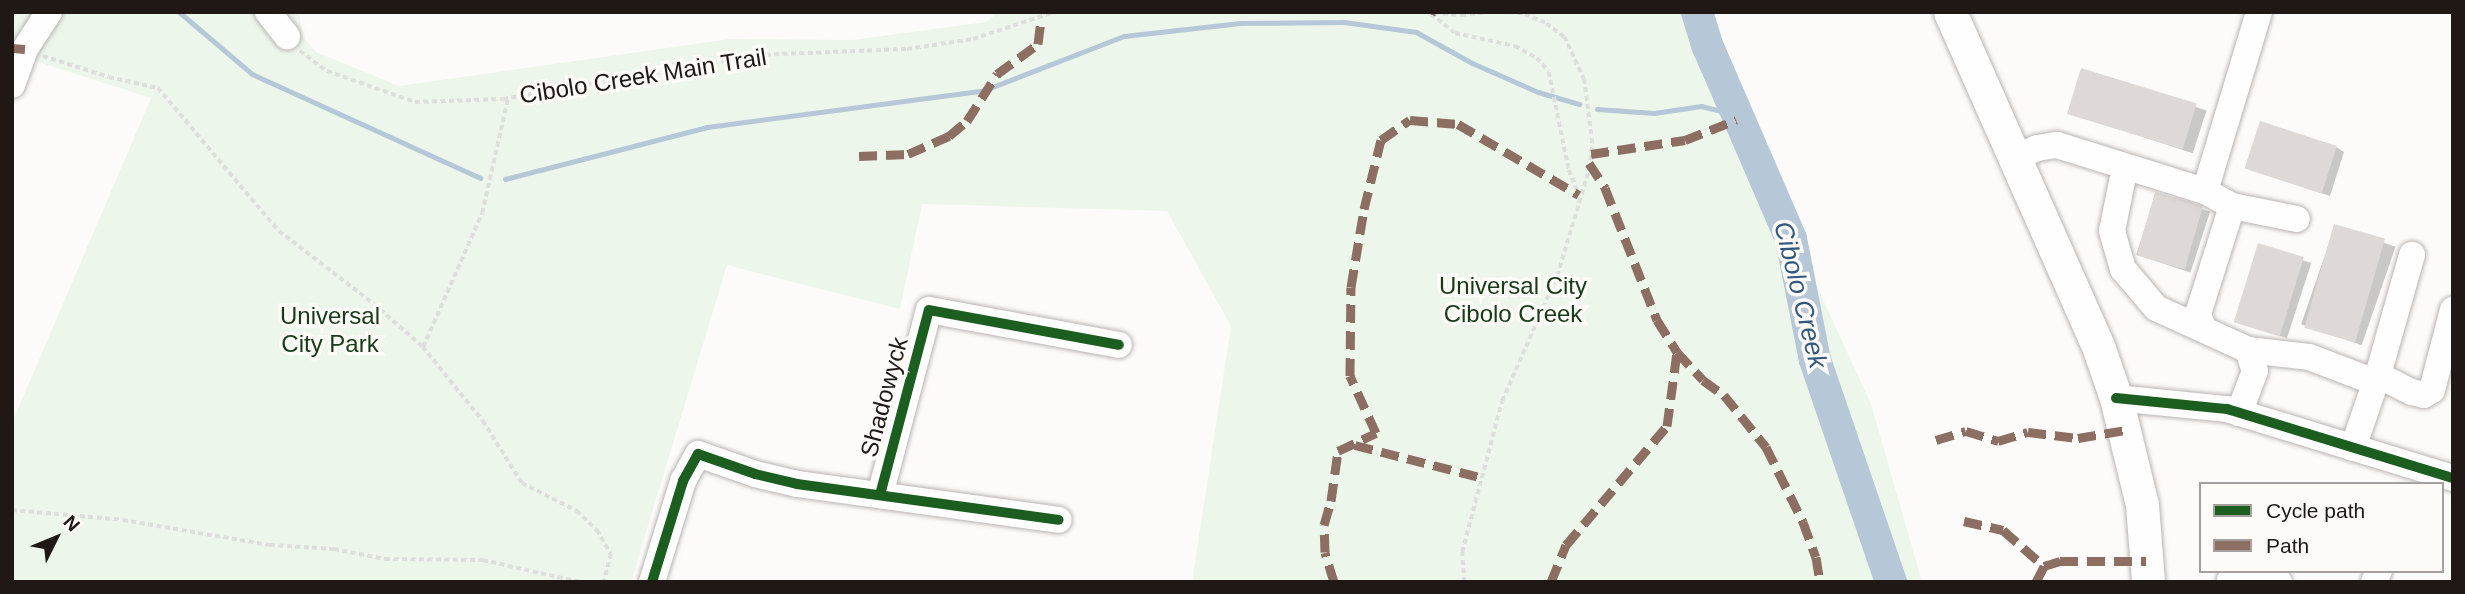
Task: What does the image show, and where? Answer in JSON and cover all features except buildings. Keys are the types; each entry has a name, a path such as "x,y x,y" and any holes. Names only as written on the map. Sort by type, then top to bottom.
{"main road":[{"path":"1950,12 2099,349 2116,398 2143,505 2148,582"}],"street":[{"path":"12,85 25,49 49,12"},
{"path":"268,12 287,36"},
{"path":"2205,191 2259,12"},
{"path":"2014,158 2037,148 2057,145 2205,191 2232,206 2297,219"},
{"path":"2125,167 2112,231 2123,270 2156,308 2172,318 2203,328 2248,350 2309,357 2370,380 2378,375"},
{"path":"2203,328 2198,314 2232,206"},
{"path":"2353,448 2378,375 2412,255"},
{"name":"Shadowyck","path":"880,495 929,310 1119,345"},
{"path":"2378,375 2412,392 2424,395 2432,390 2453,310"},
{"path":"2239,413 2255,371 2248,350"},
{"path":"2116,398 2239,413 2353,448 2413,475 2453,478"},
{"path":"652,582 683,481 698,454 755,474 797,484 1059,520"},
{"path":"2230,580 2280,582"}],"path":[{"path":"1428,13 1485,12"},
{"path":"1464,582 1462,552 1500,408 1557,276 1579,195 1589,169 1592,143 1584,80 1564,37 1531,14 1506,12"},
{"path":"1428,13 1455,33 1515,46 1537,58 1549,72 1569,170 1579,195"},
{"path":"25,49 84,70 158,88 279,232 374,304 423,347 483,421 522,483 577,511 597,530 611,554 604,582"},
{"path":"423,347 482,213 508,98"},
{"path":"12,510 123,520 257,543 334,549 385,559 483,560 580,582"}],"green space":[{"path":"12,12 35,12 20,43 12,40"},
{"path":"58,12 299,12 303,37 316,52 399,86 730,39 852,40 986,22 999,12 1709,12 1738,115 1871,404 1922,582 1192,582 1231,326 1167,211 922,204 900,309 727,265 631,582 12,582 12,423 151,98 32,60"}],"waterway":[{"path":"179,12 252,74 480,178"},
{"name":"Cibolo Creek","path":"1697,12 1708,47 1791,239 1815,360 1891,582"},
{"path":"505,179 707,127 982,91 1124,36 1240,23 1344,22 1416,32 1472,63 1538,92 1579,104"},
{"path":"1597,109 1654,113 1701,106 1738,115"}],"marked path":[{"path":"859,156 908,154 949,136 967,121 997,74 1038,44 1041,18"},
{"path":"12,48 25,49"},
{"path":"1334,582 1325,552 1324,525 1331,501 1338,451 1376,433 1350,376 1351,287 1364,209 1381,140 1410,120 1458,124 1579,195"},
{"path":"1591,154 1685,140 1736,120"},
{"path":"1589,163 1605,188 1657,320 1677,352 1703,380 1724,395 1766,447 1803,522 1816,557 1820,582"},
{"path":"1551,582 1566,545 1667,426 1677,352"},
{"path":"1936,440 1966,431 1998,441 2028,432 2078,438 2126,430"},
{"path":"1355,445 1480,477"},
{"path":"1964,521 2003,530 2044,566"},
{"path":"2036,582 2044,566 2060,561 2146,561"}],"cycle path":[{"path":"880,495 929,310 1119,345"},
{"path":"2116,398 2227,409 2453,478"},
{"path":"652,582 683,481 698,454 755,474 797,484 1059,520"}],"park label":[{"name":"Universal City Cibolo Creek","path":"1513,300"},
{"name":"Universal City Park","path":"330,330"}]}
